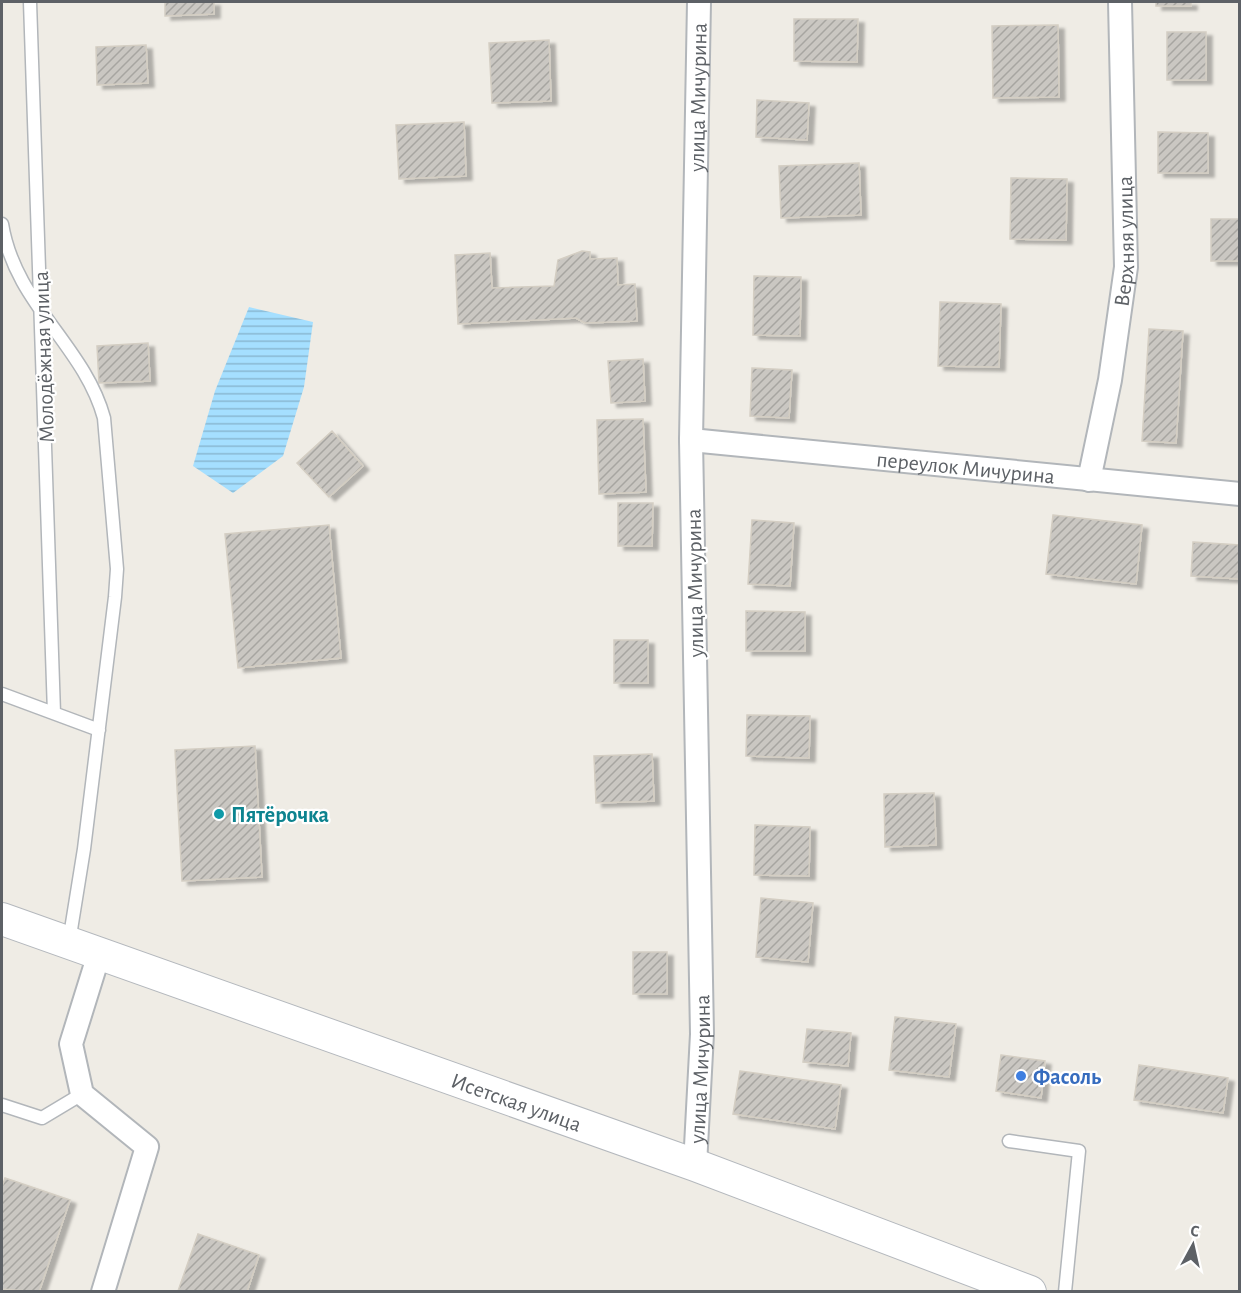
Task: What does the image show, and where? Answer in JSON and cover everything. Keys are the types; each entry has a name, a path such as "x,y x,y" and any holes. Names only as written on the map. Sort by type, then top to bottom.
{"main road":[{"name":"Исетская улица","path":"2,919 695,1165 1030,1292"}],"street":[{"name":"улица Мичурина","path":"695,1165 702,1034 691,440 699,2"},
{"name":"Верхняя улица","path":"1089,480 1110,380 1126,267 1120,2"},
{"name":"переулок Мичурина","path":"691,440 1239,494"},
{"path":"99,954 71,1044 82,1094 147,1147 103,1292"}],"lane":[{"name":"Молодёжная улица","path":"30,2 54,713"},
{"path":"2,224 9,254 42,316 88,375 98,394 104,418 117,569 84,849 69,943"},
{"path":"2,694 99,730"},
{"path":"2,1105 42,1118 82,1094"},
{"path":"1009,1141 1079,1151 1065,1292"}],"water":[{"path":"249,307 313,322 304,387 283,456 233,493 193,466 215,391"}],"building":[{"path":"165,2 214,2 214,14 165,16"},
{"path":"1156,2 1191,2 1191,6 1156,6"},
{"path":"794,19 858,19 857,62 794,61"},
{"path":"1058,25 1059,97 993,98 992,26"},
{"path":"1167,32 1206,32 1206,80 1167,80"},
{"path":"549,40 551,101 492,103 489,43"},
{"path":"146,45 148,83 97,85 96,47"},
{"path":"757,100 809,103 807,140 756,137"},
{"path":"464,122 466,176 399,179 396,125"},
{"path":"1158,132 1208,133 1208,173 1158,173"},
{"path":"859,163 861,215 781,218 779,166"},
{"path":"1011,178 1067,179 1066,240 1010,239"},
{"path":"1211,219 1240,219 1240,261 1211,261"},
{"path":"582,251 590,252 590,259 617,258 618,285 635,284 637,321 585,323 576,318 458,324 455,255 490,253 492,288 554,286 558,260"},
{"path":"754,276 801,277 800,336 753,335"},
{"path":"940,302 1001,304 999,367 938,366"},
{"path":"1149,329 1183,331 1176,443 1142,441"},
{"path":"148,343 150,381 99,383 97,346"},
{"path":"643,359 645,401 611,403 608,361"},
{"path":"752,368 792,370 789,418 750,416"},
{"path":"643,419 646,492 599,494 597,420"},
{"path":"332,431 363,466 329,497 297,463"},
{"path":"618,503 653,503 652,546 618,546"},
{"path":"1053,515 1142,525 1136,584 1046,574"},
{"path":"752,520 794,523 790,586 748,584"},
{"path":"329,525 341,658 238,668 225,534"},
{"path":"1193,542 1240,545 1240,579 1191,576"},
{"path":"746,611 805,612 805,651 746,651"},
{"path":"614,640 648,640 648,683 614,683"},
{"path":"747,715 810,716 809,758 746,756"},
{"name":"Пятёрочка","path":"255,746 262,877 182,881 175,750"},
{"path":"652,754 654,801 596,803 594,756"},
{"path":"934,793 936,845 885,847 884,794"},
{"path":"755,825 810,827 809,876 754,875"},
{"path":"761,898 813,903 808,962 756,957"},
{"path":"633,952 667,952 667,994 633,994"},
{"path":"895,1017 956,1024 949,1077 889,1070"},
{"path":"807,1029 851,1033 848,1066 803,1062"},
{"name":"Фасоль","path":"1001,1055 1045,1061 1041,1098 996,1091"},
{"path":"1139,1065 1228,1078 1223,1113 1134,1100"},
{"path":"740,1071 841,1085 835,1129 733,1114"},
{"path":"5,1178 70,1200 39,1292 2,1289 2,1187"},
{"path":"198,1234 259,1255 247,1292 178,1291"}],"place":[{"name":"Пятёрочка","path":"219,814"},
{"name":"Фасоль","path":"1021,1076"}]}
